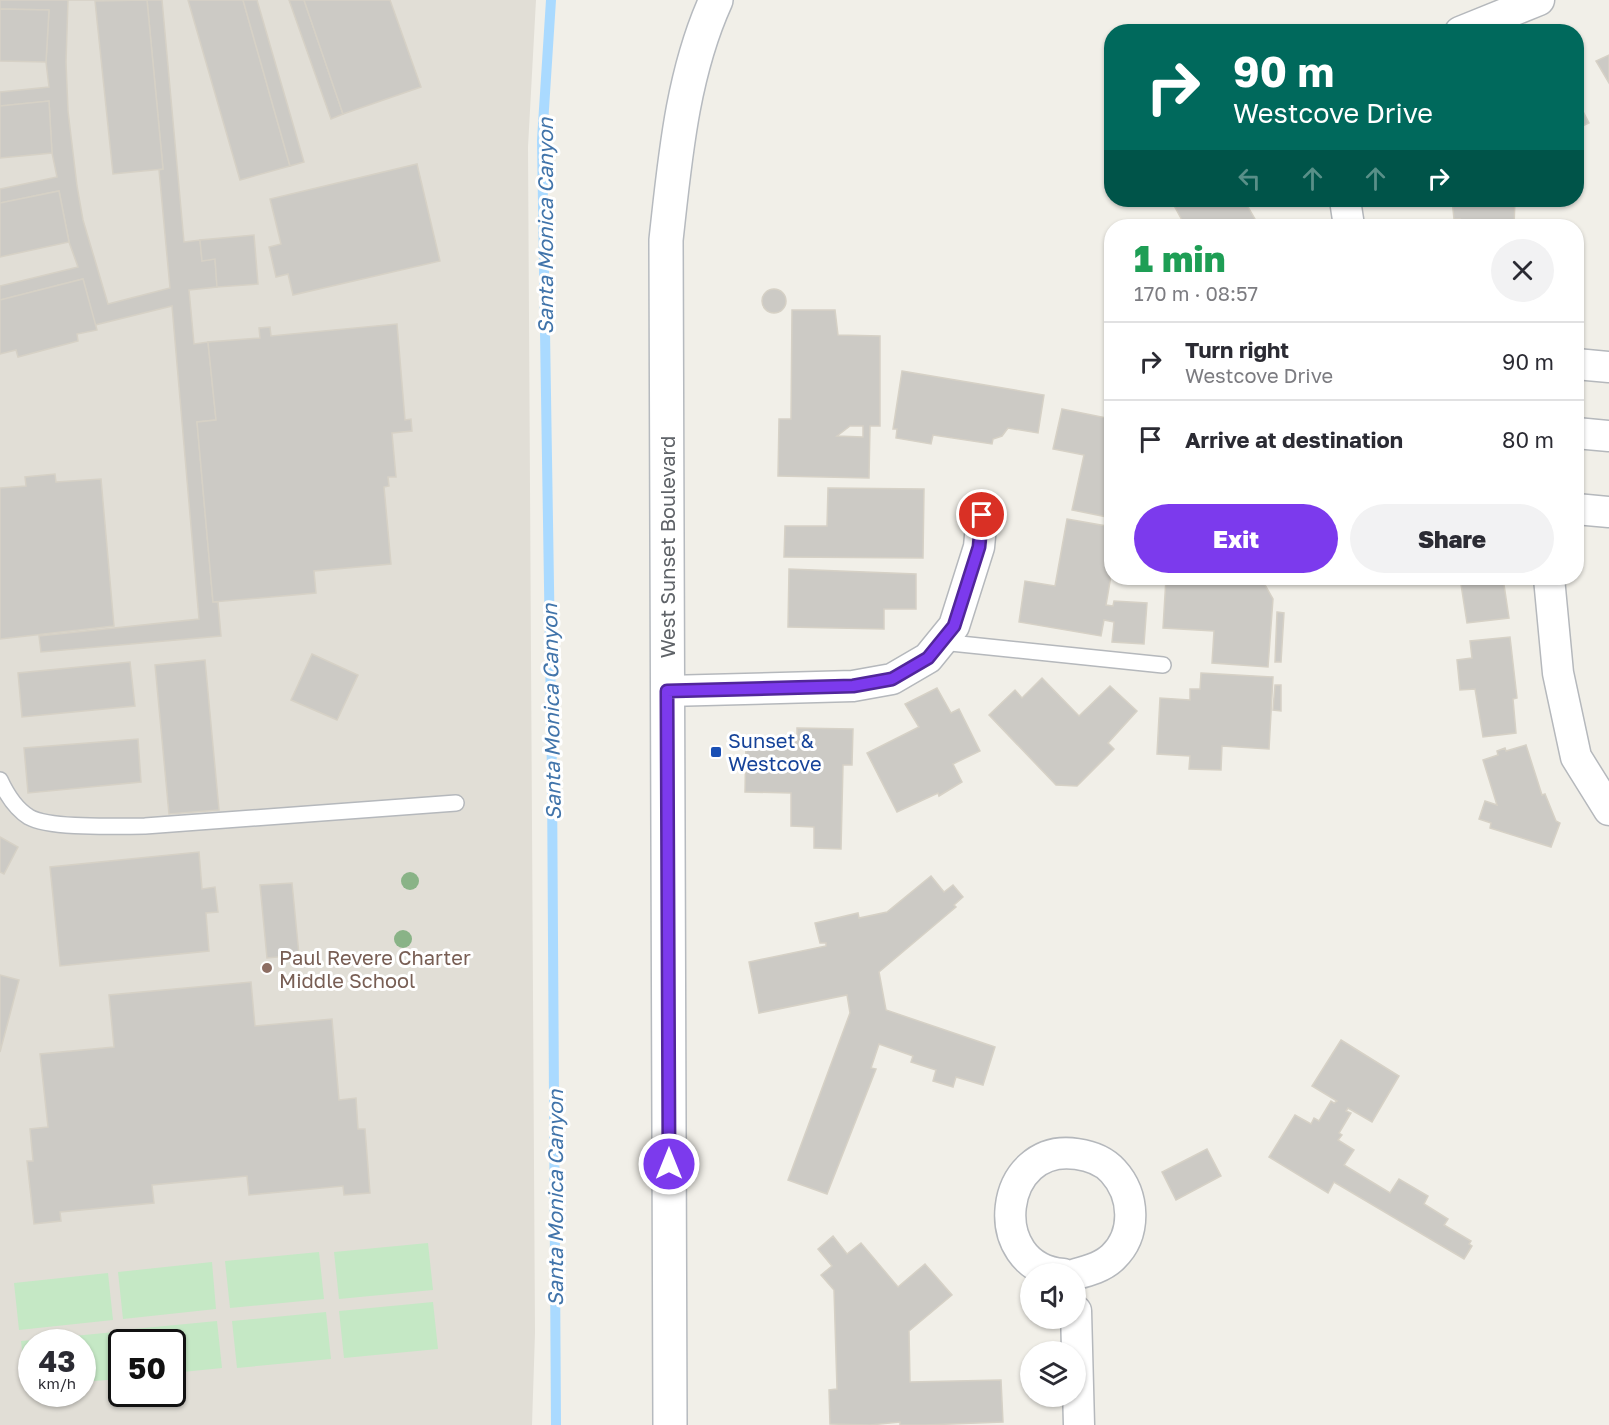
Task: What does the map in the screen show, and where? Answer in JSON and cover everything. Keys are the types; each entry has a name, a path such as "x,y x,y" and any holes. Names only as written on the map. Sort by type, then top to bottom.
{"main road":[{"name":"West Sunset Boulevard","path":"670,1425 666,240 676,152 689,81 716,0"}],"street":[{"path":"1480,24 1539,0"},
{"path":"1584,365 1609,367"},
{"path":"1584,434 1609,436"},
{"path":"1584,510 1609,512"},
{"path":"667,691 853,686 892,679 928,658 954,626 966,595 979,547 982,515"},
{"path":"1550,585 1557,673 1576,757 1609,810"},
{"path":"1036,1263 1024,1253 1014,1237 1009,1218 1010,1200 1017,1182 1029,1168 1047,1156 1068,1152 1089,1155 1108,1165 1122,1180 1130,1200 1131,1221 1125,1241 1112,1258 1095,1269 1086,1271"},
{"path":"1076,1329 1079,1425"}],"lane":[{"path":"941,642 1163,665"},
{"path":"0,780 11,799 28,817 40,821 95,826 145,826 456,803"}],"shaded area":[{"name":"Paul Revere Charter Middle School","path":"0,0 536,0 528,147 535,1333 532,1425 0,1425"}],"green space":[{"path":"428,1243 433,1290 339,1299 334,1252"},
{"path":"319,1252 324,1299 230,1308 225,1261"},
{"path":"212,1262 216,1309 123,1319 118,1272"},
{"path":"108,1273 113,1320 19,1329 14,1283"},
{"path":"433,1302 438,1349 344,1358 339,1311"},
{"path":"326,1312 331,1359 237,1368 232,1321"},
{"path":"217,1321 222,1368 186,1372 186,1329 133,1329"},
{"path":"108,1333 108,1380 96,1381 96,1334"}],"building":[{"path":"0,0 68,0 66,62 68,111 77,186 83,220 108,304 170,288 159,170 163,169 147,0 162,0 184,242 200,240 202,261 215,259 217,287 189,290 194,344 208,342 216,420 197,422 213,602 218,602 221,636 41,652 39,636 199,619 172,306 95,325 83,279 0,300 0,286 78,267 69,242 59,191 0,203 0,189 57,177 52,153 49,101 0,106 0,92 49,87 46,62 49,10 0,9"},
{"path":"147,0 163,169 113,174 95,1"},
{"path":"188,0 243,0 290,166 240,180"},
{"path":"243,0 257,0 304,162 290,166"},
{"path":"289,0 304,0 343,114 331,119"},
{"path":"304,0 390,0 421,87 343,114"},
{"path":"0,9 49,10 46,62 0,61"},
{"path":"1609,55 1609,83 1596,61"},
{"path":"49,101 52,153 0,158 0,106"},
{"path":"1584,113 1589,123 1584,125"},
{"path":"417,164 440,261 293,295 288,274 276,277 269,247 281,244 270,199"},
{"path":"59,191 69,242 0,257 0,203"},
{"path":"1175,207 1248,207 1255,219 1181,219"},
{"path":"1453,207 1515,207 1514,219 1454,219"},
{"path":"254,235 258,284 217,287 215,259 202,261 200,240"},
{"path":"83,279 97,330 77,334 78,341 18,357 16,350 0,354 0,300"},
{"path":"774,289 782,293 786,301 782,309 774,313 766,309 762,301 766,293"},
{"path":"792,310 835,310 838,335 880,336 880,426 870,426 869,478 778,476 779,419 791,419","holes":["850,426 863,426 863,437 837,436"]},
{"path":"397,324 405,420 411,419 412,431 392,433 396,477 388,477 389,486 384,487 391,564 314,571 316,593 213,602 197,422 216,420 208,342 260,338 259,328 270,327 271,336"},
{"path":"902,371 1044,395 1038,433 1008,428 1002,436 993,439 992,444 933,435 931,444 896,438 897,429 893,429"},
{"path":"1062,409 1104,417 1104,516 1072,510 1084,455 1053,449"},
{"path":"55,474 56,482 101,479 114,626 0,639 0,488 26,486 25,477"},
{"path":"828,488 924,489 923,558 784,557 785,526 827,526"},
{"path":"1067,519 1104,526 1104,585 1109,585 1106,605 1113,606 1114,601 1147,603 1144,644 1112,642 1114,622 1104,620 1101,636 1019,622 1025,581 1055,586"},
{"path":"789,569 916,574 916,609 884,609 884,629 788,627"},
{"path":"1166,585 1265,585 1273,599 1268,667 1212,663 1214,631 1163,628"},
{"path":"1461,585 1504,585 1509,618 1467,623"},
{"path":"1277,612 1284,613 1281,662 1275,662"},
{"path":"1510,637 1517,698 1513,699 1516,733 1483,737 1475,689 1460,690 1457,660 1472,658 1470,641"},
{"path":"312,654 358,675 337,720 291,700"},
{"path":"205,660 219,810 169,814 155,665"},
{"path":"130,662 135,706 22,717 18,673"},
{"path":"1201,673 1273,677 1269,749 1222,746 1221,770 1189,769 1190,756 1157,754 1160,698 1190,700 1190,689 1200,689"},
{"path":"1042,678 1079,716 1110,686 1137,711 1108,743 1114,749 1077,786 1056,785 989,715 1015,690 1022,698"},
{"path":"1275,685 1281,685 1281,711 1273,710"},
{"path":"937,688 951,713 959,709 980,751 953,764 962,782 939,796 938,793 897,812 867,753 919,727 905,704"},
{"path":"797,728 853,729 852,765 843,765 841,849 814,848 814,827 791,826 791,793 745,792 746,740 797,741"},
{"path":"138,739 141,782 28,793 24,748"},
{"path":"1526,745 1542,795 1545,794 1556,821 1560,823 1551,847 1490,828 1491,823 1479,819 1485,801 1497,805 1483,760 1498,755 1497,751 1505,748 1506,751"},
{"path":"0,837 18,847 4,874 0,872"},
{"path":"199,852 202,889 215,887 218,912 206,913 209,951 60,966 50,867"},
{"path":"931,876 944,892 953,885 963,897 954,905 956,907 879,972 886,1010 995,1047 983,1085 956,1077 953,1087 933,1081 936,1070 911,1062 913,1056 879,1044 871,1068 876,1069 827,1194 788,1180 850,1013 847,995 759,1013 749,962 826,946 826,943 820,943 815,923 858,913 859,918 887,912"},
{"path":"292,883 299,955 267,958 260,885"},
{"path":"0,975 19,980 0,1052"},
{"path":"251,982 255,1026 332,1019 339,1100 356,1098 358,1129 365,1129 370,1193 344,1195 343,1186 249,1195 247,1176 152,1185 154,1203 60,1212 61,1221 34,1224 27,1161 33,1161 30,1129 48,1127 40,1054 114,1047 109,995"},
{"path":"1341,1040 1399,1076 1372,1122 1348,1108 1346,1111 1351,1113 1339,1133 1342,1135 1338,1140 1354,1150 1344,1165 1390,1193 1399,1179 1428,1196 1424,1204 1448,1219 1444,1225 1471,1241 1469,1244 1472,1246 1464,1259 1334,1182 1328,1193 1269,1157 1295,1115 1311,1124 1314,1118 1319,1121 1331,1101 1334,1103 1337,1101 1312,1086"},
{"path":"1207,1149 1221,1176 1176,1200 1162,1172"},
{"path":"833,1236 847,1254 861,1243 898,1287 925,1264 952,1295 909,1331 910,1382 1001,1380 1003,1422 925,1425 900,1425 900,1422 870,1425 830,1424 829,1390 837,1389 834,1290 821,1275 832,1266 818,1249"}],"waterway":[{"name":"Santa Monica Canyon","path":"551,0 542,140 552,776 556,1425"}],"place":[{"name":"Sunset & Westcove","path":"716,752"},
{"name":"Paul Revere Charter Middle School","path":"267,968"}],"route":[{"path":"669,1164 667,691 853,686 892,679 928,658 954,626 966,595 979,547 982,515"}]}
